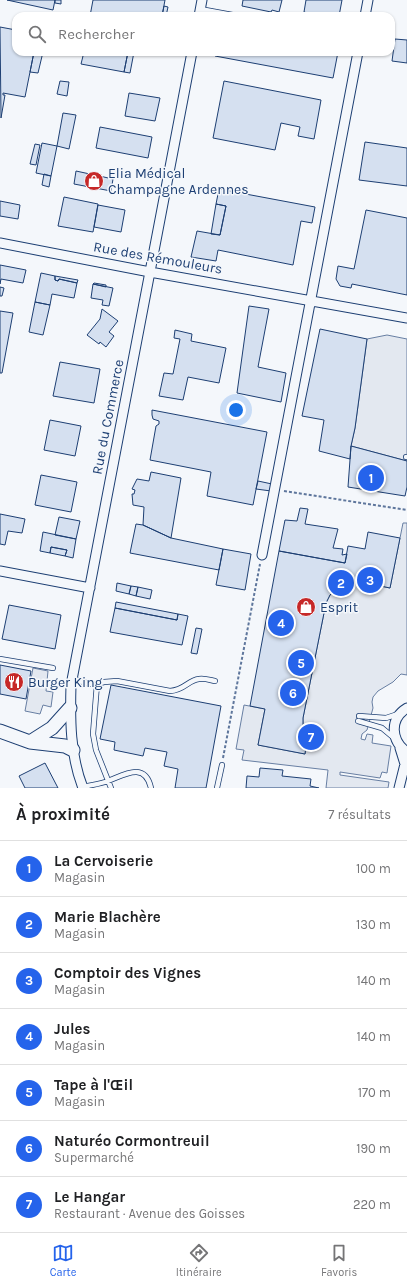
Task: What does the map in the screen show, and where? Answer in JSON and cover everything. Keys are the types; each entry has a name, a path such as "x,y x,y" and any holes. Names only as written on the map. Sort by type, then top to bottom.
{"main road":[{"path":"30,742 52,728 70,708"},
{"path":"0,732 30,742 65,746 74,750"}],"street":[{"path":"366,12 368,0"},
{"name":"Rue du Commerce","path":"83,787 74,750 70,708 72,679 191,56"},
{"path":"262,555 357,56"},
{"name":"Rue des Rémouleurs","path":"0,243 150,272 407,318"},
{"path":"0,571 90,588"},
{"path":"399,788 406,764 394,726 403,711"}],"lane":[{"path":"200,8 219,12"},
{"path":"0,659 53,668"},
{"path":"72,679 90,684 117,682 170,691 177,691 199,679 215,681"},
{"path":"97,684 93,734 96,750 111,788"},
{"path":"359,716 386,718 403,711"},
{"path":"358,721 382,728 401,746"},
{"path":"217,788 222,765"},
{"path":"83,787 108,781 122,774 133,772 143,774 149,780 151,788"}],"path":[{"path":"275,490 407,510"},
{"path":"222,765 262,555"}],"shaded area":[{"path":"387,335 407,339 407,461 351,446 355,428 367,339"},
{"path":"403,523 407,523 407,675 401,674 393,682 378,691 373,697 373,708 367,730 362,734 361,739 365,740 367,734 373,735 372,743 391,746 387,773 382,772 380,778 340,772 340,775 389,782 388,788 326,788 328,770 242,760 244,750 236,749 244,705 265,709 258,745 305,754 308,737 303,725 303,718 326,603 335,589 349,582 357,581 390,588"},
{"path":"33,668 48,671 46,691 53,692 51,707 43,705 40,714 25,711"}],"building":[{"path":"7,0 55,0 53,10"},
{"path":"55,0 61,0 61,4 55,3"},
{"path":"93,0 165,0 163,12 91,12"},
{"path":"243,0 282,0 279,12 272,10 271,12 242,6"},
{"path":"306,0 342,0 340,12 304,12"},
{"path":"164,6 168,7 167,12 163,12"},
{"path":"0,27 12,29 12,56 33,56 25,97 3,93 3,95 5,95 1,118"},
{"path":"395,39 407,40 407,63 392,61 393,56 395,56"},
{"path":"33,56 42,56 38,73 30,72"},
{"path":"83,56 127,56 124,72 81,64"},
{"path":"127,56 133,56 130,73 124,72"},
{"path":"215,56 337,56 333,78"},
{"path":"60,81 69,82 67,96 57,94"},
{"path":"224,81 321,100 314,139 298,136 300,127 281,123 275,150 213,138"},
{"path":"129,93 160,98 155,121 125,116"},
{"path":"63,113 76,115 69,149 57,146"},
{"path":"100,127 152,137 148,158 96,148"},
{"path":"365,142 407,148 407,186 359,180"},
{"path":"42,143 57,146 51,176 36,173"},
{"path":"35,144 40,145 36,165 30,164"},
{"name":"Elia Médical Champagne Ardennes","path":"76,171 113,179 111,191 74,184"},
{"path":"44,174 51,176 49,187 42,185"},
{"path":"219,189 315,207 312,223 301,221 293,265 218,250 216,261 191,257 197,231 220,235 226,206 216,204"},
{"path":"64,197 98,204 93,232 58,226"},
{"path":"0,201 20,205 18,219 0,216"},
{"path":"216,204 226,206 220,235 211,234"},
{"path":"98,205 125,210 121,232 94,227"},
{"path":"366,210 407,218 407,295 352,284 351,288 340,286 336,279 338,266 354,269"},
{"path":"0,265 26,270 23,283 1,279 0,284"},
{"path":"41,273 55,276 55,280 58,281 59,279 77,283 74,298 52,294 50,305 35,302"},
{"path":"55,276 78,280 77,283 59,279 58,281 55,280"},
{"path":"93,284 106,285 106,287"},
{"path":"93,284 113,288 109,306 102,305 103,300 91,298"},
{"path":"0,287 4,288 2,296 0,296"},
{"path":"35,302 50,305 43,335 29,332"},
{"path":"249,306 269,309 258,367 286,373 281,402 237,393"},
{"path":"102,309 118,321 109,332 114,336 106,347 100,342 99,344 87,335 100,319"},
{"path":"0,311 13,313 2,373 0,373"},
{"path":"320,329 367,339 350,459 319,451 324,420 302,416"},
{"path":"175,330 192,334 191,341 226,348 219,383 188,377 183,400 159,396 164,373 173,374 180,339 174,338"},
{"path":"60,362 100,369 94,403 53,396"},
{"path":"152,410 267,432 253,505 207,496 211,472 150,460 156,426 159,424 159,421 153,419"},
{"path":"50,420 81,426 75,456 44,450"},
{"path":"351,446 407,461 407,487 405,496 348,487"},
{"path":"151,472 181,478 171,538 143,525 144,507 133,505 132,494 134,494 135,490 132,489 137,479 149,481"},
{"path":"41,475 77,482 71,512 35,505"},
{"path":"258,481 272,484 271,491 256,489"},
{"path":"300,508 308,509 305,524 338,529 333,548 343,549 342,555 347,554 345,563 279,551 285,520 297,521"},
{"path":"0,514 25,519 22,533 8,531 5,545 0,544"},
{"path":"59,517 80,521 76,539 55,535"},
{"path":"136,524 143,525 171,538 223,549 219,570 130,553"},
{"path":"43,532 76,539 73,558 65,556 67,550 51,547 50,553 40,551"},
{"path":"368,532 400,538 390,588 357,581 341,585 330,595 326,603 303,718 303,725 307,737 305,754 258,745 265,709 250,706 279,551 345,563 348,546 365,549"},
{"path":"51,547 67,550 65,556 50,553"},
{"path":"223,549 251,554 245,590 216,585"},
{"path":"117,583 131,586 129,594 116,591"},
{"path":"131,586 138,587 136,596 129,594"},
{"path":"138,587 152,590 150,599 136,596"},
{"path":"116,602 178,614 177,620 115,608"},
{"path":"9,605 61,615 55,649 2,639"},
{"path":"115,608 177,620 178,614 188,616 182,645 110,632"},
{"path":"196,628 202,629 197,654 191,653"},
{"name":"Burger King","path":"0,665 31,671 26,699 0,694"},
{"path":"111,685 221,706 206,788 175,788 178,769 164,766 167,752 145,748 143,756 114,750 115,742 100,739"},
{"path":"45,763 58,788 25,788 19,776"},
{"path":"260,768 283,770 282,776 311,779 310,786 319,788 246,788 247,776 259,777"}],"place":[{"name":"Elia Médical Champagne Ardennes","path":"94,181"},
{"name":"La Cervoiserie","path":"371,478"},
{"name":"Comptoir des Vignes","path":"370,580"},
{"name":"Marie Blachère","path":"341,583"},
{"name":"Esprit","path":"306,607"},
{"name":"Jules","path":"281,623"},
{"name":"Tape à l'Œil","path":"301,663"},
{"name":"Burger King","path":"14,682"},
{"name":"Naturéo Cormontreuil","path":"293,693"},
{"name":"Le Hangar","path":"311,737"}]}
